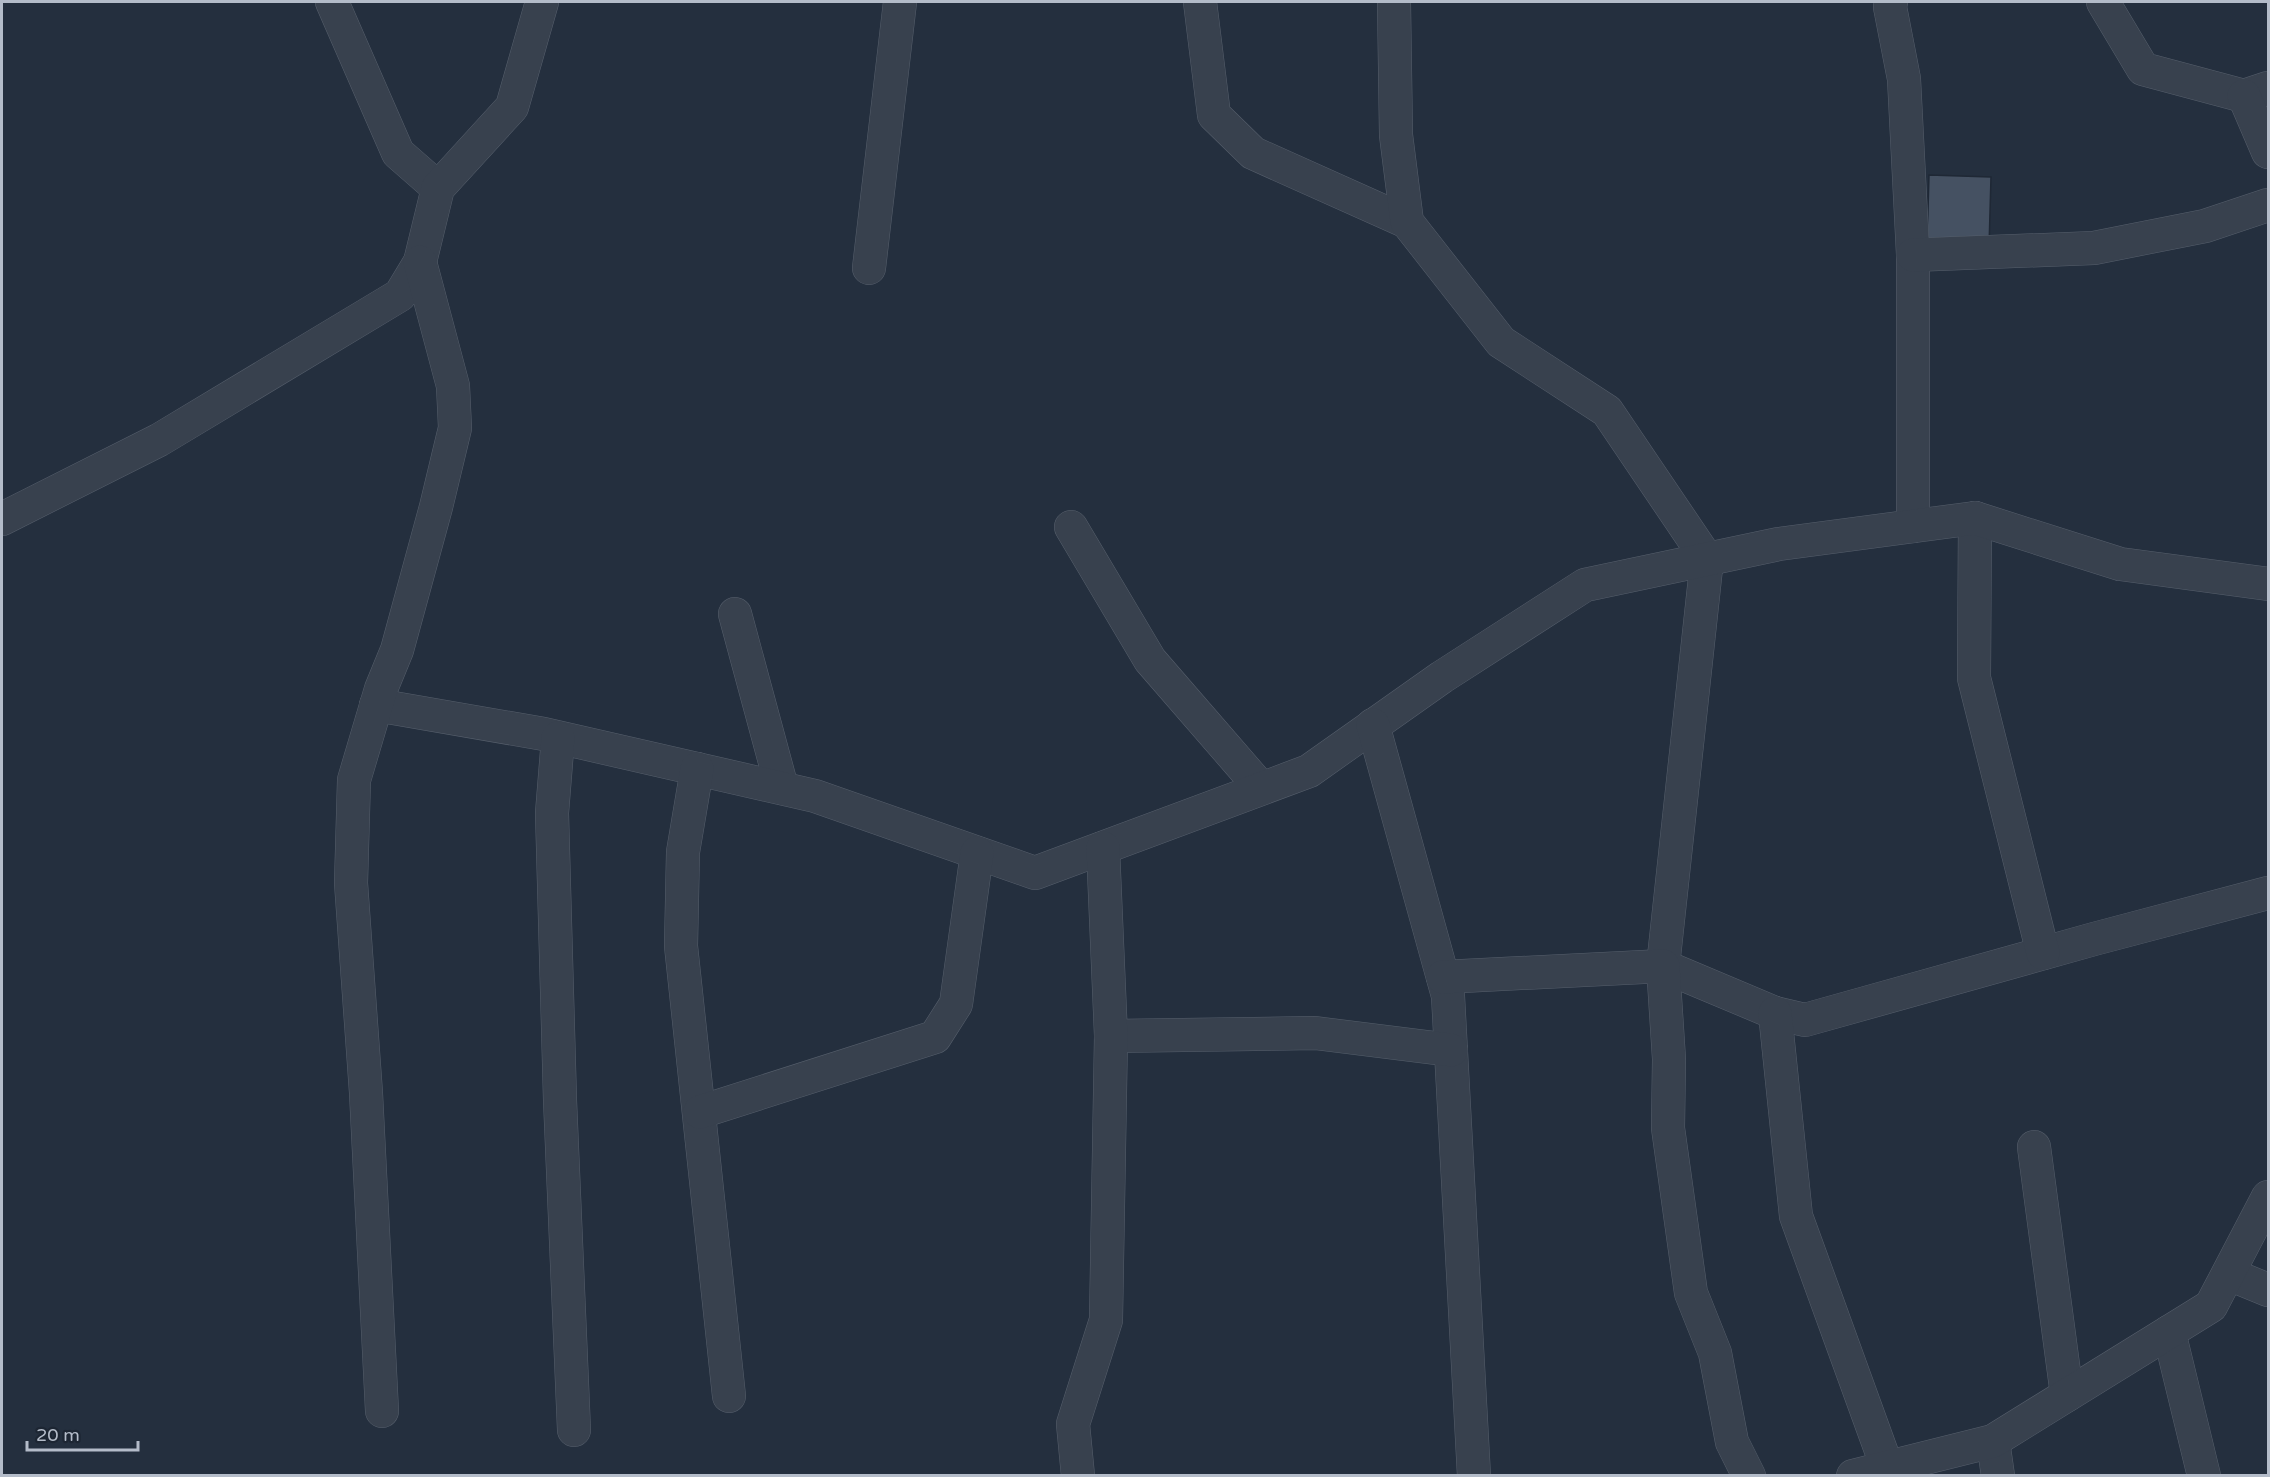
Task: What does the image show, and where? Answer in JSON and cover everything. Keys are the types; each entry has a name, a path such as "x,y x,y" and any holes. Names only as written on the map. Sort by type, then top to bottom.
{"street":[{"path":"332,2 398,153 438,188"},
{"path":"2,519 159,440 400,295 420,262 438,188 512,107 542,2"},
{"path":"869,268 900,2"},
{"path":"1200,2 1214,115 1253,153 1407,222 1501,342 1607,411 1707,559 1663,966 1669,1059 1668,1128 1691,1293 1715,1353 1732,1442 1749,1476"},
{"path":"1394,2 1396,135 1407,222"},
{"path":"1891,2 1890,7 1904,79 1914,255 1913,526"},
{"path":"2103,2 2143,69 2256,92 2268,152"},
{"path":"1914,255 2094,248 2205,226 2268,205"},
{"path":"382,1411 366,1093 351,883 354,780 376,705 397,650 455,428 453,387 420,262"},
{"path":"376,705 558,738 815,796 1035,873 1309,771 1442,677 1585,585 1779,544 1975,518 2120,564 2268,584"},
{"path":"1975,518 1974,678 2043,953"},
{"path":"1071,527 1150,660 1261,788"},
{"path":"735,614 782,788"},
{"path":"1373,725 1448,996 1474,1476"},
{"path":"558,738 552,813 560,1100 574,1430"},
{"path":"697,769 683,852 681,946 729,1396"},
{"path":"1078,1476 1073,1424 1106,1320 1112,1036 1102,848"},
{"path":"700,1112 935,1037 956,1005 977,853"},
{"path":"1443,977 1663,966 1775,1013 1805,1020 2268,893"},
{"path":"1775,1013 1796,1216 1887,1467"},
{"path":"1112,1036 1315,1033 1451,1050"},
{"path":"2034,1147 2067,1395"},
{"path":"1853,1476 1993,1441 2211,1306 2268,1197"},
{"path":"2229,1274 2268,1290"},
{"path":"2169,1332 2204,1476"},
{"path":"1993,1441 1998,1476"}],"building":[{"path":"1929,175 1991,177 1989,248 1927,246"}]}
